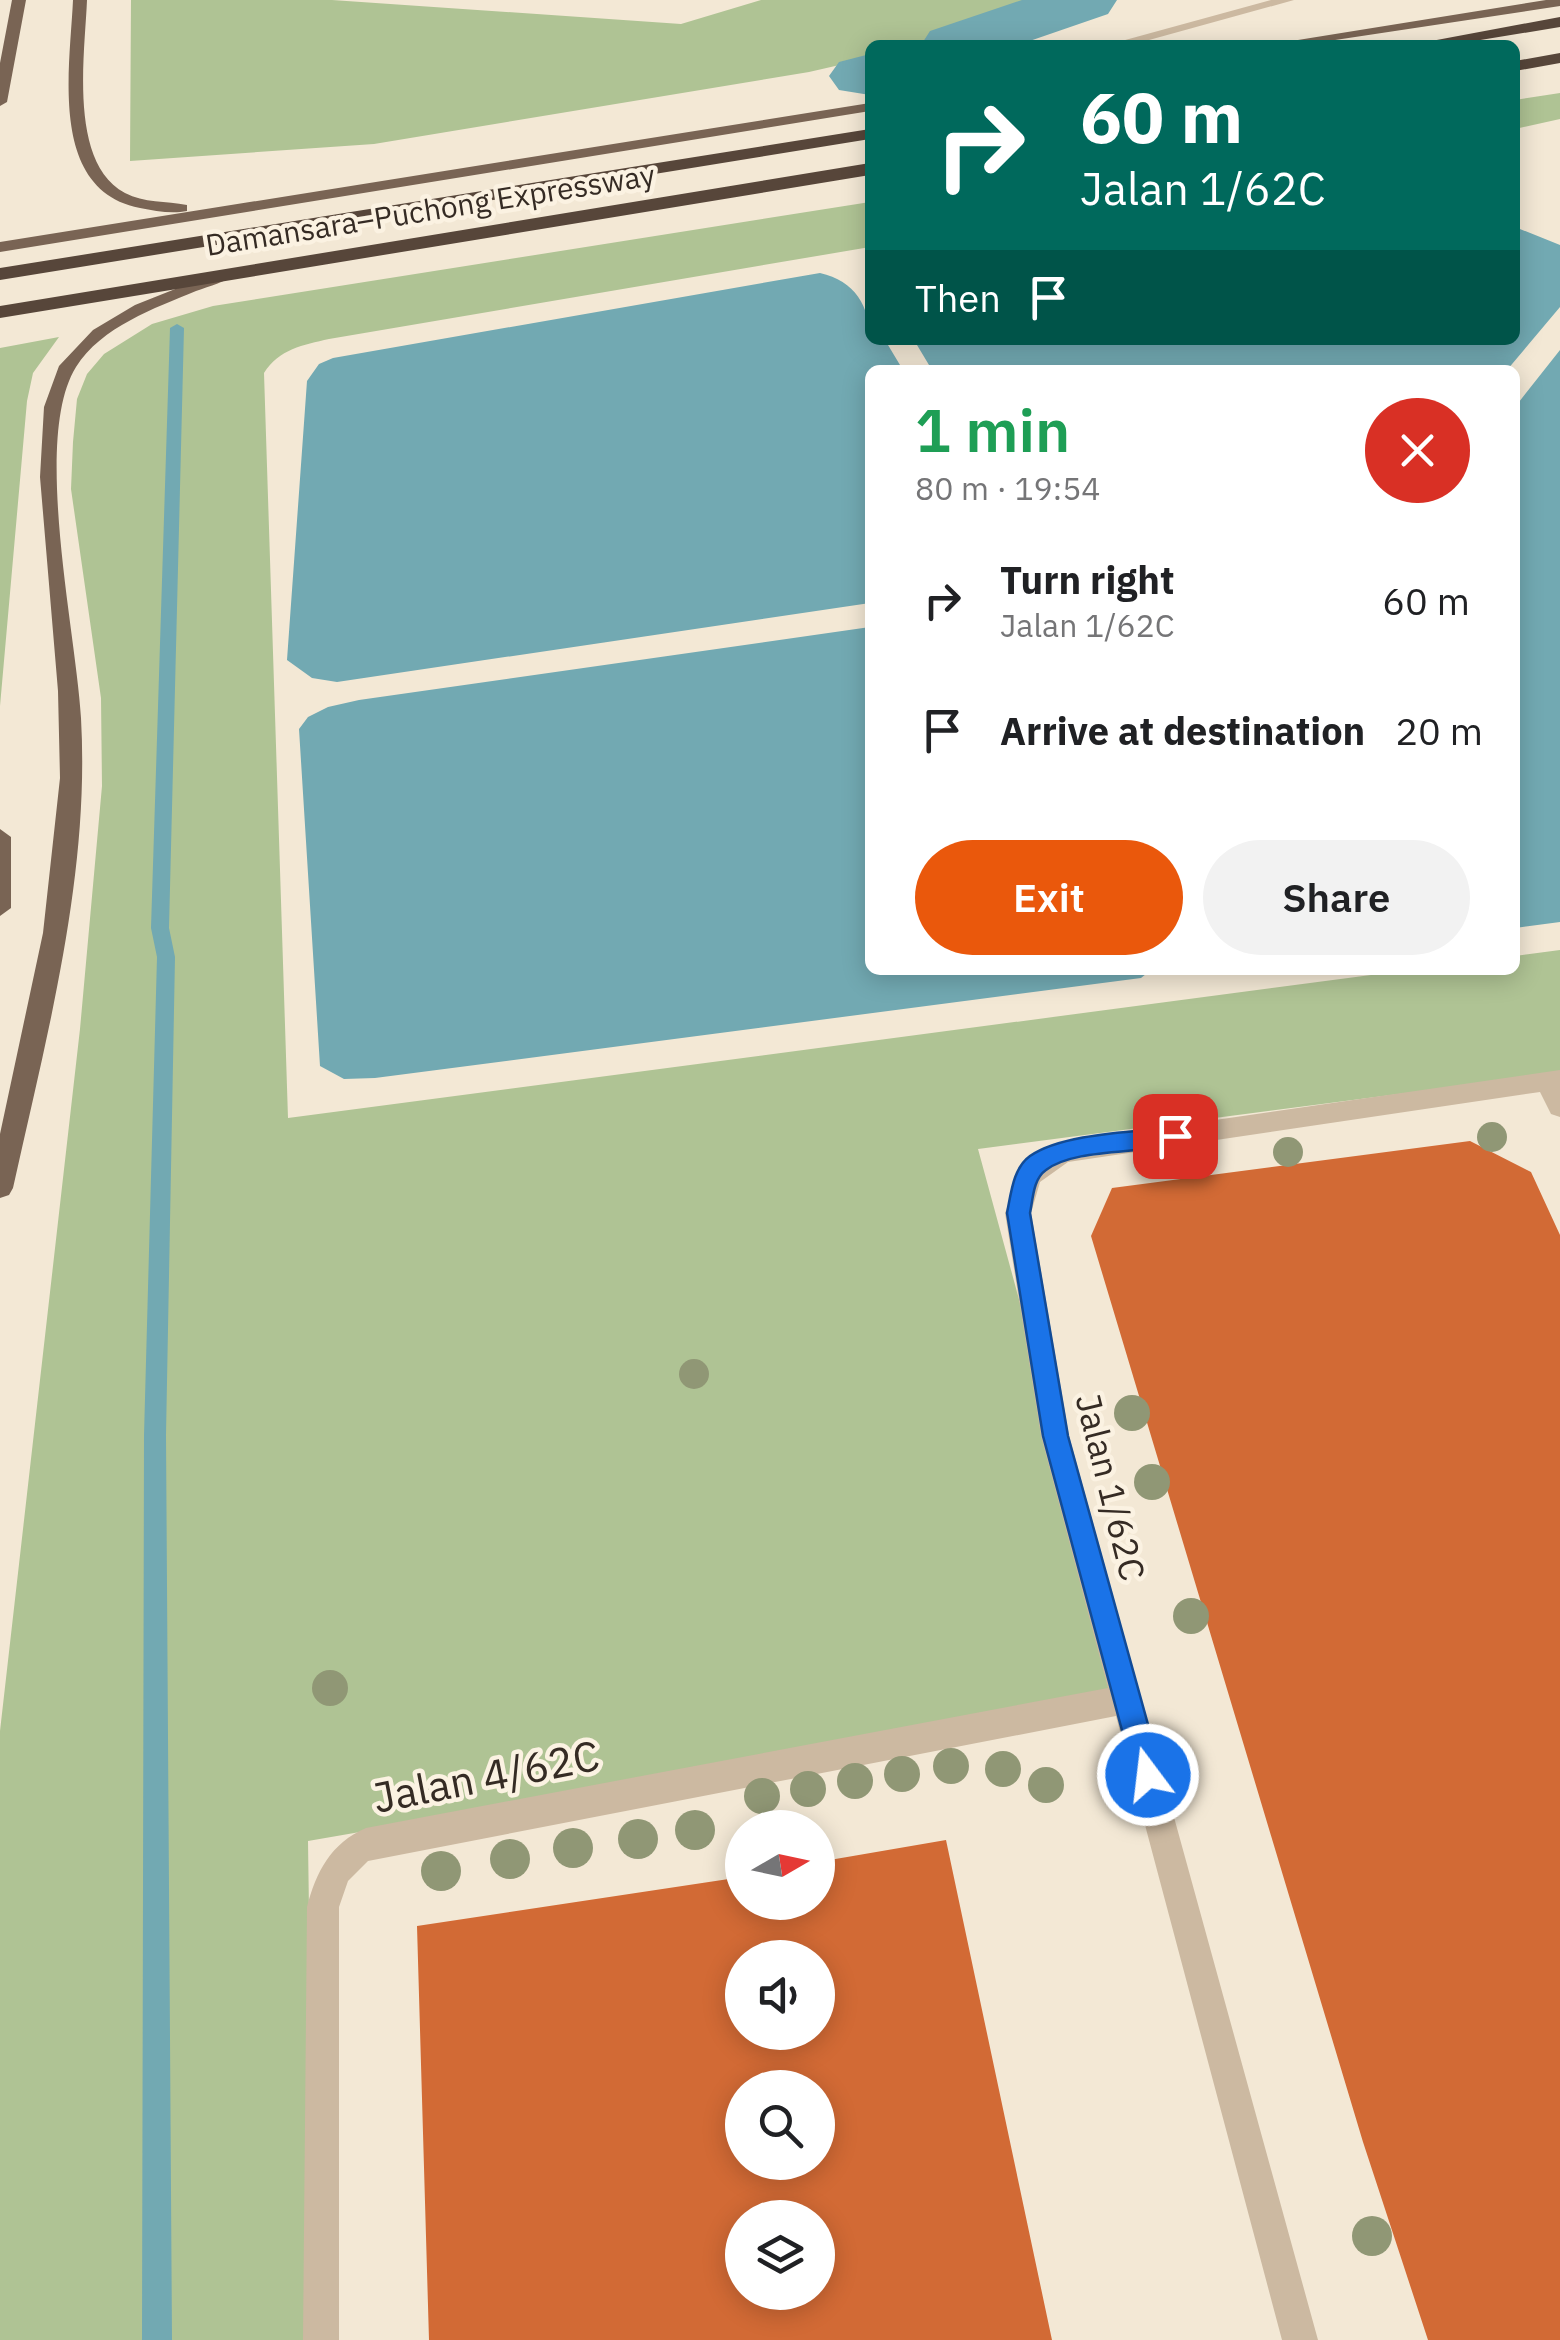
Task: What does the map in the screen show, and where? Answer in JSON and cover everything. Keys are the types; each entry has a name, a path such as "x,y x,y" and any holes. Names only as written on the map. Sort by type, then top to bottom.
{"highway":[{"path":"1450,40 1560,22"},
{"path":"1520,65 1560,58"},
{"path":"0,274 865,135"},
{"name":"Damansara–Puchong Expressway","path":"0,312 865,170"}],"main road":[{"path":"0,102 19,0"},
{"path":"80,0 80,131 90,164 108,190 139,204 216,212"},
{"path":"1307,40 1560,2"},
{"path":"0,247 865,108"},
{"path":"0,1188 50,948 72,776 50,496 50,414 68,365 106,330 143,308 234,271"},
{"path":"0,836 0,908"}],"street":[{"path":"1133,40 1287,0"},
{"path":"1554,1081 1560,1107"},
{"name":"Jalan 1/62C","path":"1300,2340 1055,1436 1018,1213 1025,1181 1036,1164 1064,1152 1554,1081"},
{"name":"Jalan 4/62C","path":"321,2340 323,1907 329,1879 346,1856 366,1844 1128,1700"}],"green space":[{"path":"131,0 332,0 681,24 761,0 1115,0 950,40 865,40 865,59 809,72 374,144 130,161"},
{"path":"1560,93 1560,119 1520,128 1520,99"},
{"path":"865,203 865,248 329,339 284,353 264,373 288,1118 1371,975 1520,975 1520,955 1560,950 1560,1073 978,1149 1128,1699 308,1841 315,2340 0,2340 0,1731 80,1029 102,786 101,698 71,489 77,399 87,374 104,354 152,324 213,306"},
{"path":"59,337 33,373 27,401 0,706 0,348"}],"water":[{"path":"1520,229 1560,245 1560,307 1511,365 929,365 917,345 1520,345"},
{"path":"820,273 843,282 865,311 865,345 888,345 900,365 865,365 865,604 337,682 312,678 287,660 307,381 319,364 333,358"},
{"path":"1560,350 1560,922 1520,927 1520,401"},
{"path":"865,628 865,975 1145,975 375,1078 344,1079 320,1066 299,729 308,717 328,707"}],"building":[{"path":"1470,1141 1531,1172 1560,1235 1560,2340 1428,2340 1363,2142 1091,1236 1112,1188"},
{"path":"946,1840 1052,2340 429,2340 417,1926 725,1880 725,1920 835,1920 835,1859"}],"waterway":[{"path":"969,40 1085,0"},
{"path":"157,2340 155,1435 166,957 160,928 177,328"}],"route":[{"path":"1148,1775 1055,1436 1018,1213 1025,1181 1036,1164 1064,1152 1175,1136"}]}
